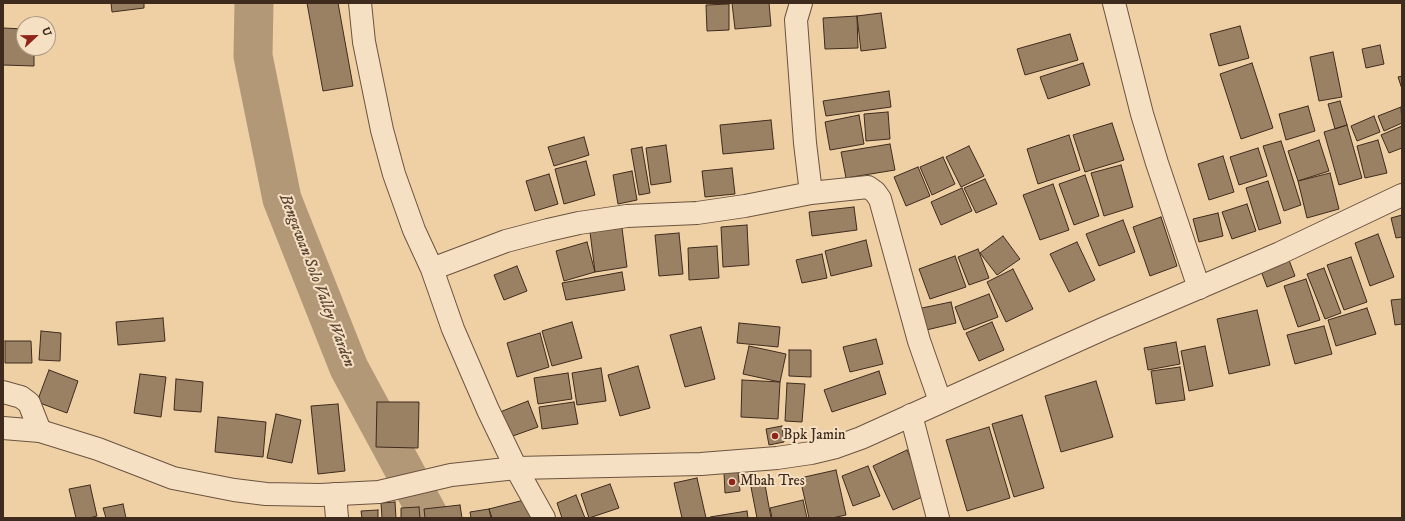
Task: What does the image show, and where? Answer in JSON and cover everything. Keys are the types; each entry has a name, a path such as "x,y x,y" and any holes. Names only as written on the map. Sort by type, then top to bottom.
{"street":[{"path":"360,3 364,42 373,89 394,174 414,230 432,269 456,336 488,410 516,468 544,518"},
{"path":"801,3 796,20 804,143 811,193"},
{"path":"1114,3 1142,114 1199,288"},
{"path":"432,269 506,241 578,223 627,216 697,213 745,206 811,193 868,187 875,192 880,199 919,341 940,401"},
{"path":"3,392 20,397 29,402 23,430 98,449 173,478 234,490 266,494 320,495 379,492 452,475 516,468 701,464 777,458 836,447 861,438 940,401 1105,328 1280,253 1402,195"},
{"path":"911,415 938,518"},
{"path":"335,494 337,518"}],"building":[{"path":"111,3 144,3 144,8 112,12"},
{"path":"307,3 338,3 353,86 323,91"},
{"path":"732,3 769,3 771,26 735,29"},
{"path":"729,4 729,30 707,31 706,5"},
{"path":"881,13 886,48 861,51 857,16"},
{"path":"857,16 858,48 825,49 823,18"},
{"path":"1240,26 1249,58 1219,66 1210,34"},
{"path":"3,28 16,29 16,56 34,56 34,66 3,65"},
{"path":"1070,34 1078,60 1025,75 1017,49"},
{"path":"1380,45 1384,64 1366,68 1362,49"},
{"path":"1333,52 1342,97 1319,101 1310,57"},
{"path":"1083,63 1090,85 1048,99 1040,77"},
{"path":"1252,63 1273,128 1241,139 1220,74"},
{"path":"1402,76 1402,89 1398,77"},
{"path":"889,91 891,107 826,116 823,101"},
{"path":"1340,101 1347,125 1335,129 1328,104"},
{"path":"1308,106 1315,131 1286,140 1279,114"},
{"path":"1401,107 1402,123 1384,131 1378,116"},
{"path":"888,112 890,139 866,141 864,114"},
{"path":"859,115 864,144 830,150 825,122"},
{"path":"1374,116 1380,132 1357,141 1351,126"},
{"path":"771,120 774,149 723,154 720,125"},
{"path":"1112,123 1124,160 1085,172 1073,135"},
{"path":"1347,125 1362,178 1339,185 1324,132"},
{"path":"1402,126 1402,148 1389,153 1381,135"},
{"path":"1069,135 1080,170 1038,184 1027,149"},
{"path":"584,137 589,155 554,166 548,147"},
{"path":"1319,140 1329,171 1298,181 1288,151"},
{"path":"1378,140 1387,173 1365,178 1357,146"},
{"path":"1281,141 1301,205 1284,211 1263,146"},
{"path":"890,144 895,170 846,178 841,152"},
{"path":"666,145 671,182 651,185 646,148"},
{"path":"969,146 984,176 961,187 946,157"},
{"path":"642,147 650,193 639,195 631,149"},
{"path":"1258,148 1267,176 1239,185 1230,157"},
{"path":"1223,156 1234,192 1209,200 1198,164"},
{"path":"943,157 955,184 932,195 920,167"},
{"path":"586,161 595,195 564,204 555,169"},
{"path":"1121,165 1133,207 1104,216 1091,173"},
{"path":"918,167 930,196 906,206 894,177"},
{"path":"732,168 735,194 705,197 702,171"},
{"path":"632,171 637,200 618,204 613,175"},
{"path":"1330,173 1339,209 1307,218 1298,181"},
{"path":"549,174 558,204 535,211 526,181"},
{"path":"1085,175 1099,216 1074,225 1059,184"},
{"path":"985,179 997,204 976,213 964,188"},
{"path":"1268,181 1281,223 1259,230 1246,188"},
{"path":"1053,184 1069,230 1040,240 1023,195"},
{"path":"962,188 972,211 941,225 931,202"},
{"path":"1247,204 1256,231 1232,239 1222,212"},
{"path":"854,207 857,230 812,236 809,212"},
{"path":"1218,213 1223,236 1199,242 1193,219"},
{"path":"1402,215 1402,237 1396,238 1391,218"},
{"path":"1161,217 1177,266 1150,276 1133,227"},
{"path":"1123,220 1135,252 1099,266 1086,234"},
{"path":"747,225 749,265 723,267 721,227"},
{"path":"622,228 627,267 595,272 590,232"},
{"path":"679,233 683,274 659,276 655,235"},
{"path":"1378,234 1394,277 1370,286 1355,243"},
{"path":"1003,236 1020,259 997,275 980,253"},
{"path":"866,240 872,266 831,276 825,251"},
{"path":"587,242 595,272 564,281 556,251"},
{"path":"1077,242 1095,280 1069,292 1050,254"},
{"path":"717,246 719,278 689,280 688,248"},
{"path":"978,249 989,278 969,285 958,257"},
{"path":"822,254 827,278 802,283 796,260"},
{"path":"955,256 966,287 930,299 919,269"},
{"path":"1351,257 1367,302 1344,310 1327,265"},
{"path":"1289,260 1295,276 1267,287 1261,271"},
{"path":"517,266 527,291 504,300 494,275"},
{"path":"1324,268 1341,313 1325,319 1307,274"},
{"path":"1013,269 1033,309 1006,322 987,282"},
{"path":"622,272 625,290 566,300 562,283"},
{"path":"1306,279 1320,320 1298,327 1284,286"},
{"path":"989,294 998,317 964,330 955,307"},
{"path":"1402,299 1402,324 1395,325 1391,300"},
{"path":"951,302 956,323 922,331 917,309"},
{"path":"1367,308 1376,334 1336,346 1328,320"},
{"path":"1257,310 1270,365 1229,374 1217,319"},
{"path":"163,318 165,341 118,345 116,322"},
{"path":"572,322 582,358 552,366 542,331"},
{"path":"992,322 1004,350 979,361 966,333"},
{"path":"739,323 780,327 778,347 737,343"},
{"path":"1324,326 1332,354 1295,364 1287,335"},
{"path":"701,327 715,379 685,387 670,335"},
{"path":"41,331 61,333 60,361 39,360"},
{"path":"540,333 549,367 517,377 507,343"},
{"path":"876,339 883,364 850,372 843,347"},
{"path":"5,341 31,341 32,363 5,363"},
{"path":"1176,342 1180,364 1148,370 1144,348"},
{"path":"749,346 786,354 780,382 743,374"},
{"path":"1205,346 1213,386 1189,391 1181,351"},
{"path":"789,350 811,350 811,377 789,376"},
{"path":"638,366 650,408 620,416 608,375"},
{"path":"1180,367 1185,400 1156,404 1151,371"},
{"path":"601,368 606,401 577,405 572,373"},
{"path":"49,370 78,381 67,413 37,402"},
{"path":"879,371 886,394 832,412 824,390"},
{"path":"568,373 572,399 538,404 534,378"},
{"path":"140,374 166,377 161,417 134,413"},
{"path":"176,379 203,382 201,412 174,410"},
{"path":"742,380 780,382 778,419 741,417"},
{"path":"1096,381 1113,437 1061,452 1045,396"},
{"path":"787,383 805,384 802,422 785,421"},
{"path":"528,401 538,427 510,437 500,412"},
{"path":"377,402 419,402 418,448 376,447"},
{"path":"574,402 578,424 542,429 539,407"},
{"path":"338,404 345,471 318,474 311,406"},
{"path":"276,414 301,420 292,463 267,458"},
{"path":"1022,415 1044,488 1014,497 992,424"},
{"path":"218,417 266,422 263,457 215,452"},
{"name":"Bpk Jamin","path":"782,426 784,442 769,445 766,429"},
{"path":"989,427 1010,498 967,511 946,440"},
{"path":"907,450 927,495 893,510 873,466"},
{"path":"868,466 880,496 853,506 842,476"},
{"path":"836,470 846,515 832,518 809,518 800,478"},
{"name":"Mbah Tres","path":"738,472 740,491 725,493 724,473"},
{"path":"697,478 706,518 682,518 674,483"},
{"path":"764,479 771,518 757,518 750,482"},
{"path":"610,484 619,508 589,518 581,494"},
{"path":"90,485 97,516 89,518 76,518 69,489"},
{"path":"576,495 585,518 562,518 557,503"},
{"path":"528,499 533,518 492,518 489,509"},
{"path":"803,500 807,518 772,518 770,508"},
{"path":"395,502 396,518 382,518 381,503"},
{"path":"123,504 126,518 106,518 103,508"},
{"path":"460,505 462,518 425,518 424,509"},
{"path":"419,507 420,518 401,518 401,508"},
{"path":"489,509 491,518 471,518 470,512"},
{"path":"378,510 378,518 362,518 361,511"},
{"path":"747,511 748,518 710,518 710,517"}],"waterway":[{"name":"Bengawan Solo Valley Warden","path":"254,3 253,56 282,199 349,368 430,518"}],"place":[{"name":"Bpk Jamin","path":"775,436"},
{"name":"Mbah Tres","path":"732,482"}]}
